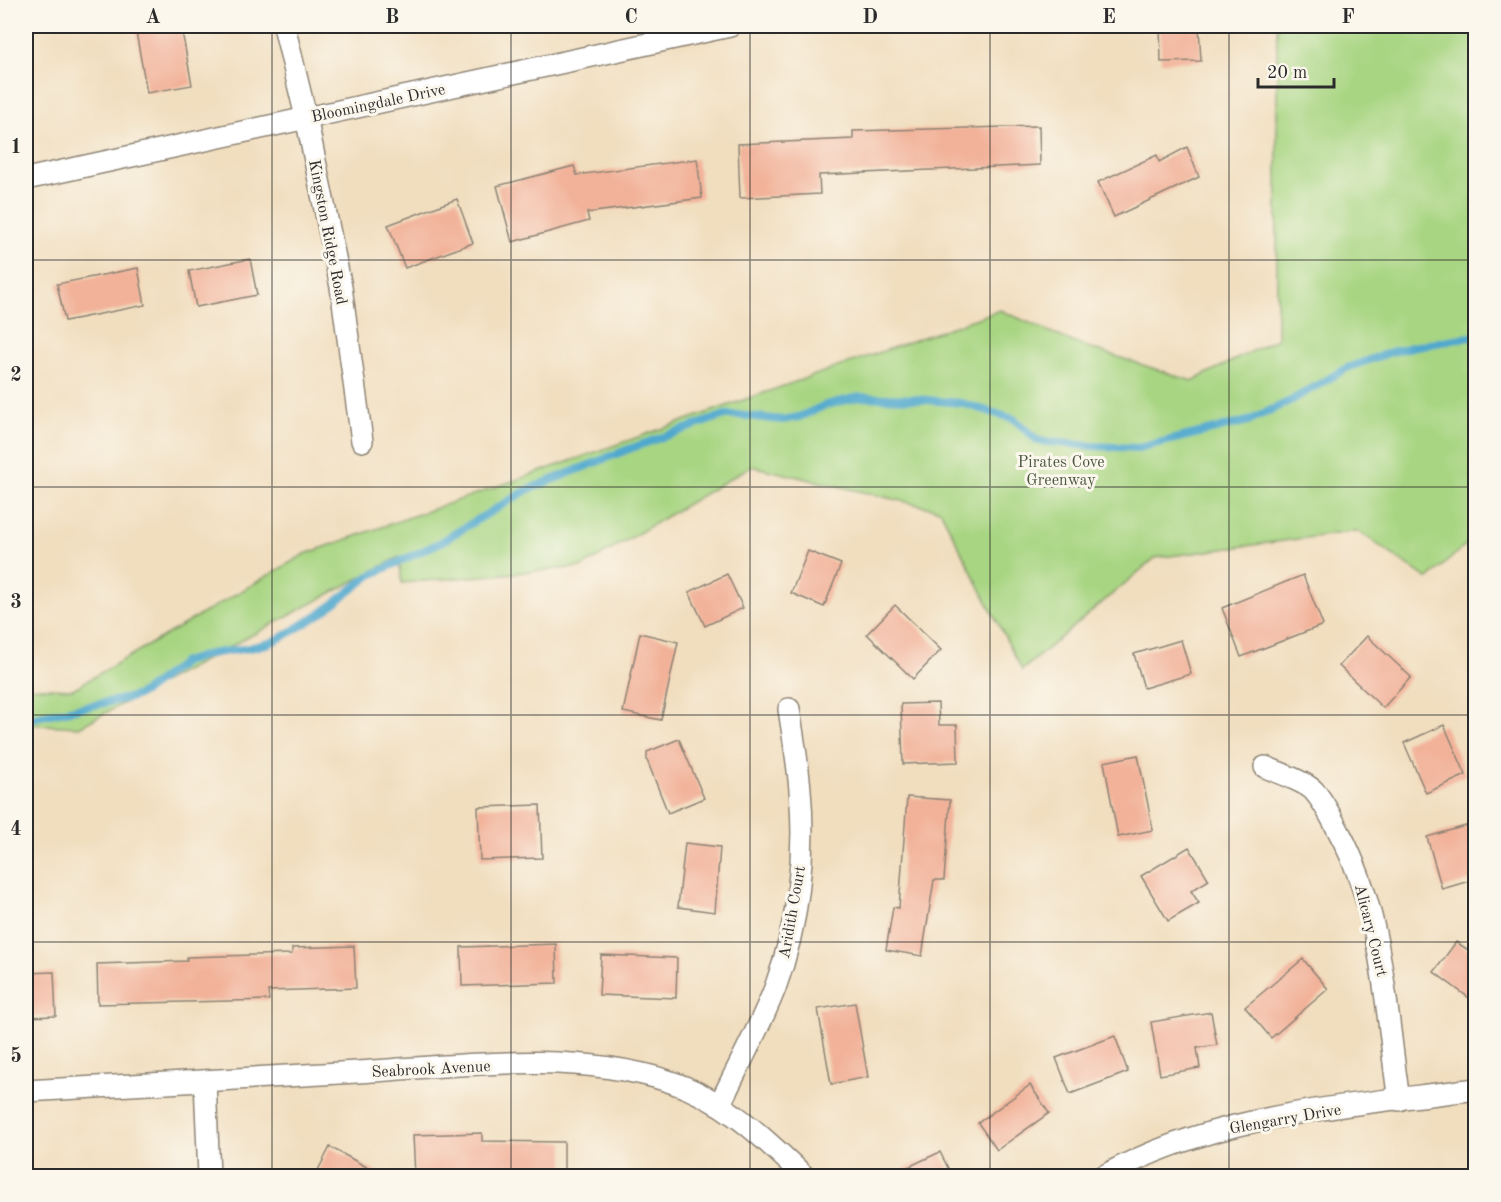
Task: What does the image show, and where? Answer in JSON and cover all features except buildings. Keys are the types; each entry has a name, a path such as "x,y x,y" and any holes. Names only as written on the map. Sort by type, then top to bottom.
{"street":[{"name":"Kingston Ridge Road","path":"284,26 306,117 341,287 362,441"},
{"name":"Bloomingdale Drive","path":"26,179 730,26"},
{"name":"Aridith Court","path":"720,1104 775,989 793,924 800,880 802,836 800,790 789,709"},
{"name":"Alicary Court","path":"1265,766 1312,789 1339,831 1358,873 1370,907 1380,950 1399,1100"},
{"name":"Seabrook Avenue","path":"26,1090 466,1066 582,1064 631,1071 670,1082 720,1104 771,1144 804,1176"},
{"path":"205,1081 209,1176"},
{"name":"Glengarry Drive","path":"1104,1176 1150,1153 1208,1132 1279,1117 1476,1089"}],"green space":[{"name":"Pirates Cove Greenway","path":"1277,26 1475,26 1475,536 1428,579 1358,531 1155,558 1022,670 940,510 751,466 582,567 402,583 399,557 79,727 26,724 26,687 73,689 305,554 1000,310 1075,343 1192,381 1277,339"}],"waterway":[{"path":"26,719 133,697 144,692 184,662 209,654 270,643 323,612 369,576 439,543 527,490 629,449 725,415 782,420 799,417 826,405 859,397 915,399 961,403 1014,419 1038,441 1138,448 1248,421 1292,400 1347,368 1391,352 1476,336"}]}
